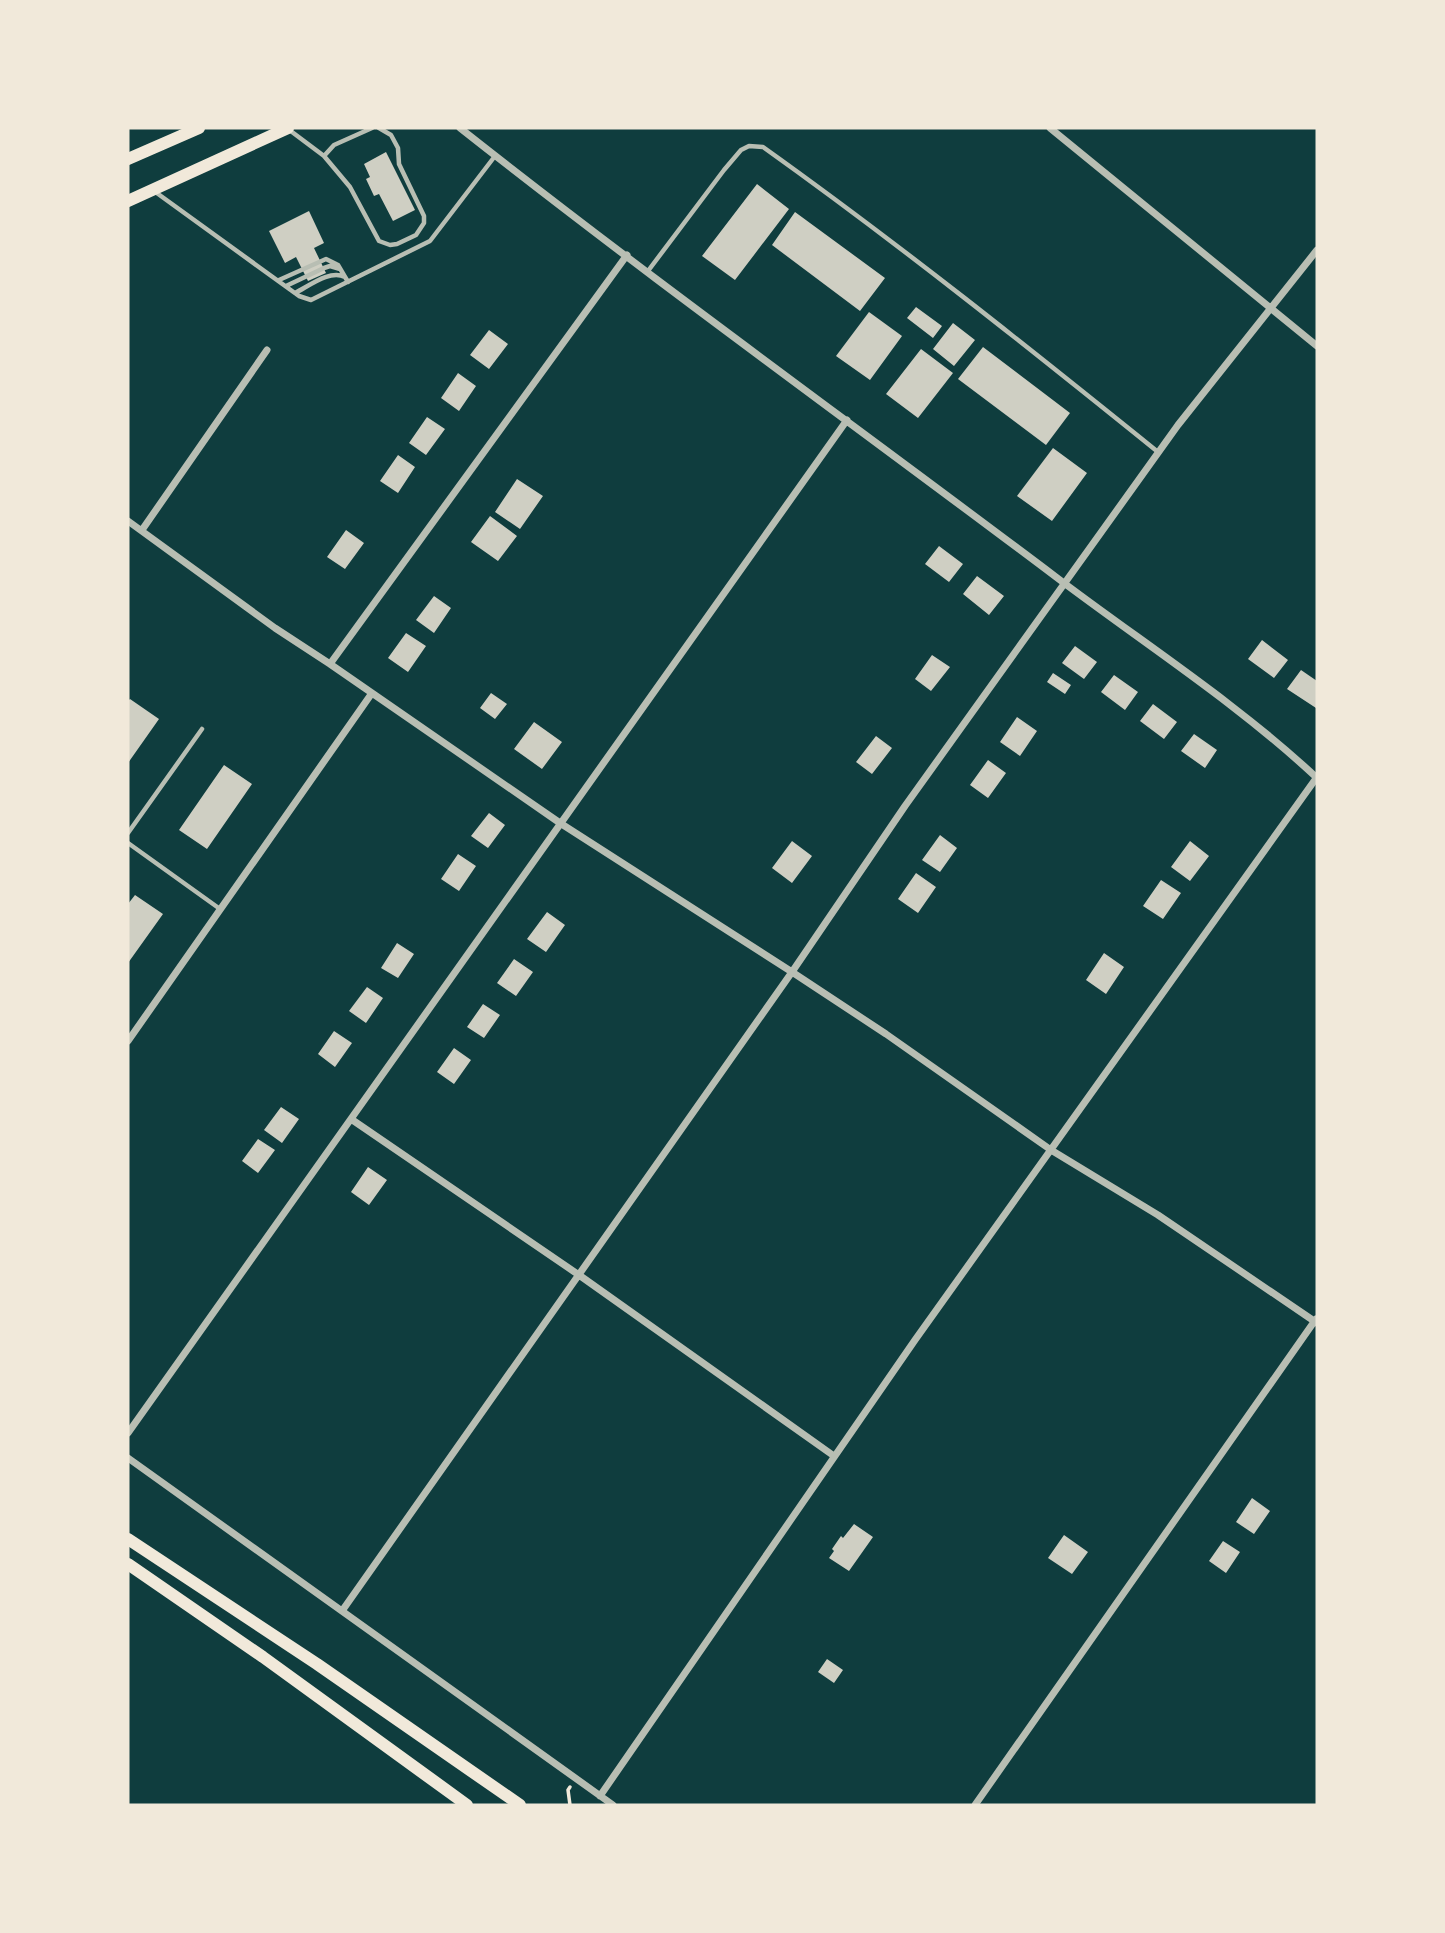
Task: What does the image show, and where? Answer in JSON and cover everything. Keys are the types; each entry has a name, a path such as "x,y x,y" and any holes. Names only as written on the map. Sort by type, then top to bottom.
{"main road":[{"path":"128,201 287,128"},
{"path":"128,159 190,129"},
{"path":"128,1539 317,1664 520,1805"},
{"path":"128,1564 263,1657 455,1800 467,1805"}],"street":[{"path":"460,128 1212,692 1317,777 834,1456 600,1796"},
{"path":"1050,128 1317,346"},
{"path":"342,1611 792,972 905,806 1159,453 1317,250"},
{"path":"330,664 627,255"},
{"path":"142,530 267,350"},
{"path":"128,1433 847,420"},
{"path":"128,521 275,628 560,823 886,1034 1051,1150 1158,1215 1316,1320 975,1805"},
{"path":"128,1041 372,693"},
{"path":"351,1119 579,1275 834,1456"},
{"path":"128,1458 613,1805"}],"lane":[{"path":"287,128 324,156 350,187 379,241 390,245 397,244 421,230 425,216 399,164 398,148 391,135 379,128"},
{"path":"324,156 334,145 372,128"},
{"path":"648,271 741,150 749,146 764,147 847,207 1159,453"},
{"path":"153,190 295,293 311,300 430,241 495,155"},
{"path":"278,280 320,260 332,261 347,280"},
{"path":"286,286 330,266 342,271"},
{"path":"295,293 330,275 340,274 347,280"},
{"path":"128,834 202,729"},
{"path":"128,843 220,909"}],"building":[{"path":"386,152 415,210 393,221 379,194 374,196 366,179 370,177 364,164"},
{"path":"757,184 789,209 735,280 702,256"},
{"path":"309,211 324,243 314,248 326,273 308,281 296,257 285,263 269,231"},
{"path":"795,212 885,278 860,311 772,245"},
{"path":"916,307 942,326 933,338 907,318"},
{"path":"869,312 902,336 870,380 836,356"},
{"path":"953,323 975,340 954,366 933,349"},
{"path":"489,330 508,344 489,369 470,355"},
{"path":"983,347 1070,413 1046,445 958,379"},
{"path":"921,349 953,373 918,418 886,394"},
{"path":"458,373 476,386 459,411 441,398"},
{"path":"427,417 445,429 426,455 409,443"},
{"path":"1053,448 1087,473 1052,521 1017,496"},
{"path":"398,455 415,467 398,493 380,481"},
{"path":"517,479 543,496 520,529 495,512"},
{"path":"490,516 517,536 498,561 471,542"},
{"path":"346,530 364,543 345,569 327,557"},
{"path":"939,546 963,564 949,582 925,564"},
{"path":"977,576 1004,596 989,615 963,594"},
{"path":"434,596 451,608 434,633 416,620"},
{"path":"406,633 426,646 408,672 388,658"},
{"path":"1262,640 1288,660 1274,678 1248,659"},
{"path":"1075,646 1097,662 1084,679 1062,663"},
{"path":"932,655 950,667 931,691 915,679"},
{"path":"1301,670 1317,681 1316,708 1287,689"},
{"path":"1053,673 1071,685 1065,694 1047,682"},
{"path":"1114,675 1138,692 1125,710 1101,692"},
{"path":"491,693 507,704 495,719 480,708"},
{"path":"130,699 159,719 128,763 128,701"},
{"path":"1153,704 1177,722 1164,739 1140,721"},
{"path":"1017,717 1037,731 1020,756 1000,742"},
{"path":"534,722 562,742 542,769 514,749"},
{"path":"1194,734 1217,750 1205,768 1181,751"},
{"path":"876,736 892,748 872,774 856,762"},
{"path":"988,760 1006,773 988,798 970,785"},
{"path":"224,765 252,784 207,849 179,830"},
{"path":"489,813 505,825 488,848 471,836"},
{"path":"940,835 957,848 940,872 922,860"},
{"path":"792,841 812,856 792,883 772,868"},
{"path":"1190,841 1209,856 1190,881 1171,867"},
{"path":"458,854 476,866 459,891 441,879"},
{"path":"916,873 936,887 918,913 898,899"},
{"path":"1161,880 1181,893 1163,919 1143,906"},
{"path":"135,895 163,914 128,963 128,904"},
{"path":"547,912 565,925 546,952 527,939"},
{"path":"397,943 414,954 398,978 381,968"},
{"path":"1104,953 1124,967 1106,994 1086,980"},
{"path":"514,959 533,972 516,996 497,983"},
{"path":"367,987 383,998 366,1023 349,1011"},
{"path":"483,1004 500,1015 484,1038 467,1027"},
{"path":"334,1031 352,1043 335,1067 318,1054"},
{"path":"454,1048 471,1060 454,1084 437,1072"},
{"path":"281,1107 299,1119 282,1143 264,1130"},
{"path":"258,1139 275,1150 258,1173 242,1161"},
{"path":"368,1167 387,1180 369,1205 351,1192"},
{"path":"1252,1498 1270,1511 1254,1534 1236,1522"},
{"path":"854,1524 873,1537 849,1571 829,1558 841,1536 843,1538"},
{"path":"1064,1535 1088,1552 1072,1574 1048,1558"},
{"path":"1223,1541 1240,1552 1226,1573 1209,1561"},
{"path":"827,1659 843,1670 834,1683 818,1672"}]}
